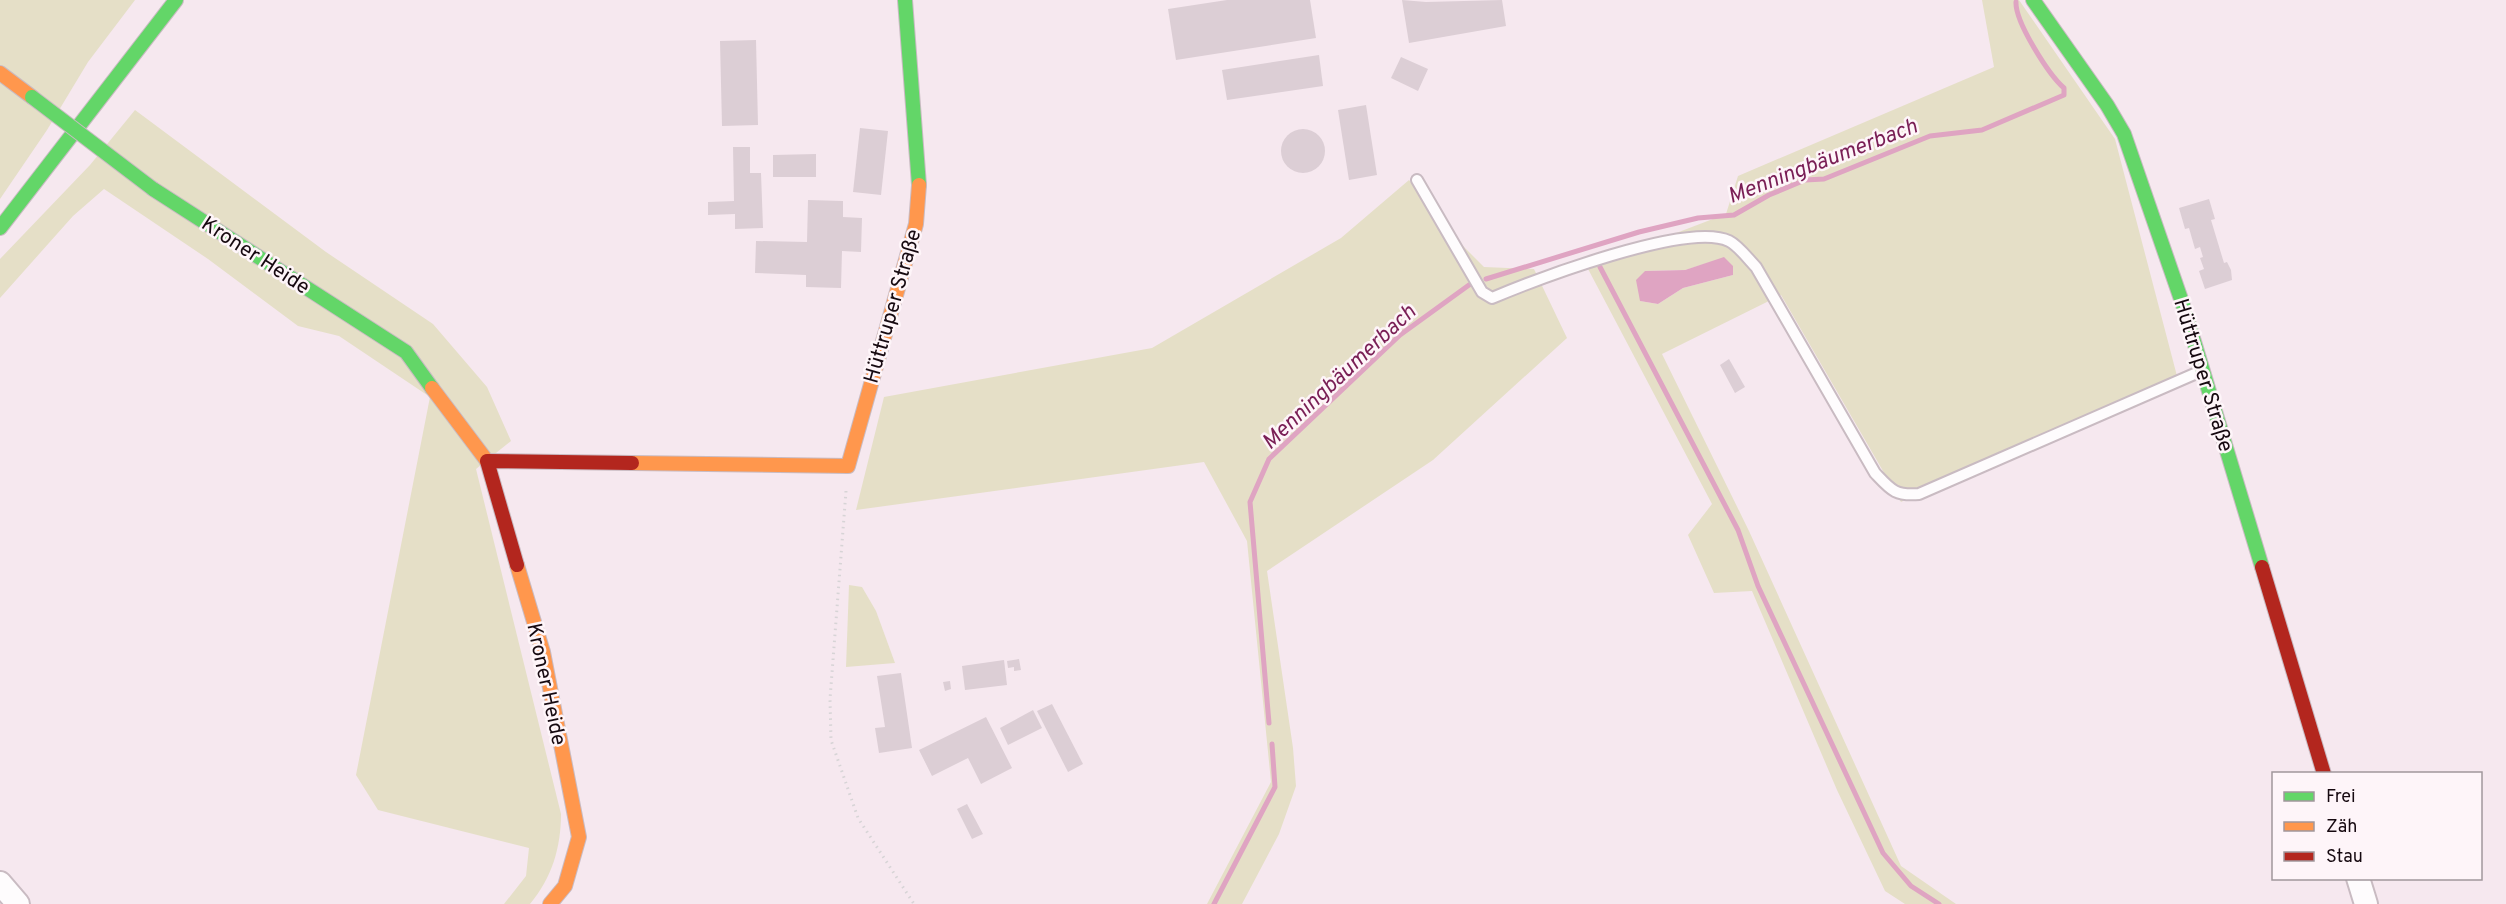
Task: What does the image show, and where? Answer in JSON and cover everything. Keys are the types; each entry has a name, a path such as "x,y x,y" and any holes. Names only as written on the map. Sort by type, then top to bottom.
{"street":[{"path":"0,228 176,0"},
{"name":"Hüttruper Straße","path":"848,466 916,224 919,184 905,0"},
{"name":"Hüttruper Straße","path":"2033,0 2107,105 2124,134 2183,305 2323,772"},
{"name":"Kroner Heide","path":"0,73 153,189 406,352 487,461 543,652 579,837 565,886 550,904"},
{"path":"487,461 848,466"},
{"path":"2358,880 2366,904"},
{"path":"0,884 18,904"}],"lane":[{"path":"1417,180 1482,292 1492,298 1532,282 1646,246 1704,237 1730,242 1756,267 1875,473 1890,489 1902,496 1919,494 2202,370"}],"path":[{"path":"848,466 830,699 831,740 858,818 914,904"}],"shaded area":[{"path":"0,0 135,0 88,62 47,130 0,199"},
{"path":"1982,0 2019,0 2115,139 2177,376 1901,502 1781,295 1662,354 1749,531 1901,866 1956,904 1905,904 1885,891 1837,790 1752,591 1714,593 1688,535 1712,504 1587,267 1726,214 1738,176 1994,67","holes":["1724,258 1733,275 1683,288 1658,304 1640,301 1645,271 1685,270"]},
{"path":"135,110 326,252 433,324 487,387 511,441 476,469 561,814 554,862 544,884 530,904 504,904 526,876 529,848 378,810 356,775 430,397 339,336 298,326 208,259 104,189 73,216 0,298 0,259 90,165"},
{"path":"1409,180 1457,240 1484,267 1534,269 1567,338 1433,460 1267,571 1293,748 1296,786 1279,834 1242,904 1207,904 1271,782 1247,541 1204,462 856,510 884,397 1152,348 1341,238"},
{"path":"1724,257 1733,266 1733,275 1683,288 1658,304 1640,301 1636,280 1645,271 1685,270"},
{"path":"849,585 862,587 876,611 895,663 846,667"}],"building":[{"path":"1227,0 1310,0 1316,38 1176,60 1168,9"},
{"path":"1402,0 1426,2 1502,0 1506,26 1409,43"},
{"path":"756,40 758,125 722,126 720,41"},
{"path":"1319,55 1323,86 1227,100 1222,70"},
{"path":"1401,57 1428,69 1418,91 1391,78"},
{"path":"1366,105 1377,175 1349,180 1338,110"},
{"path":"860,128 888,131 881,195 853,192"},
{"path":"1303,129 1312,130 1319,135 1324,142 1324,160 1319,167 1312,172 1303,173 1294,172 1287,167 1282,160 1281,151 1282,142 1287,135 1294,130"},
{"path":"733,147 750,147 750,173 761,173 763,228 735,229 735,214 708,215 708,202 734,201"},
{"path":"816,154 816,177 773,177 773,155"},
{"path":"2209,199 2215,219 2211,220 2224,263 2227,262 2231,270 2232,280 2205,289 2199,271 2204,269 2200,258 2203,257 2200,247 2195,249 2189,228 2185,229 2179,208"},
{"path":"808,200 843,201 843,217 862,218 861,252 842,251 841,288 806,287 806,275 755,273 756,241 807,242"},
{"path":"1729,359 1745,387 1735,393 1720,365"},
{"path":"1019,659 1021,670 1014,671 1014,667 1008,668 1007,661"},
{"path":"1004,660 1007,685 965,690 962,666"},
{"path":"901,673 912,748 879,753 875,728 885,727 877,676"},
{"path":"950,681 951,689 945,691 943,682"},
{"path":"1052,704 1083,764 1068,772 1037,711"},
{"path":"1033,710 1042,728 1008,745 1000,728"},
{"path":"986,717 1012,768 981,784 968,758 932,776 919,750"},
{"path":"967,804 983,834 972,839 957,809"}],"waterway":[{"name":"Menningbäumerbach","path":"1486,279 1639,232 1698,218 1734,215 1769,195 1805,180 1824,179 1930,136 1982,130 2064,95 2064,88 2042,60 2027,35 2017,11 2016,2"},
{"path":"1600,267 1738,530 1758,586 1883,853 1911,886 1939,904"},
{"name":"Menningbäumerbach","path":"1269,723 1250,502 1269,459 1400,335 1469,285"},
{"name":"Menningbäumerbach","path":"1214,904 1275,787 1272,744"}],"traffic: fast":[{"path":"0,228 176,0"},
{"path":"905,0 919,185"},
{"path":"2033,0 2107,105 2124,134 2183,305 2262,567"},
{"path":"32,97 153,189"},
{"path":"153,189 406,352 432,388"}],"traffic: slow":[{"path":"0,73 32,97"},
{"path":"632,463 848,466 916,224 919,185"},
{"path":"432,388 487,461"},
{"path":"517,565 543,652 579,837 565,886 550,904"}],"traffic: jam":[{"path":"517,565 487,461 632,463"},
{"path":"2262,567 2323,772"}]}
